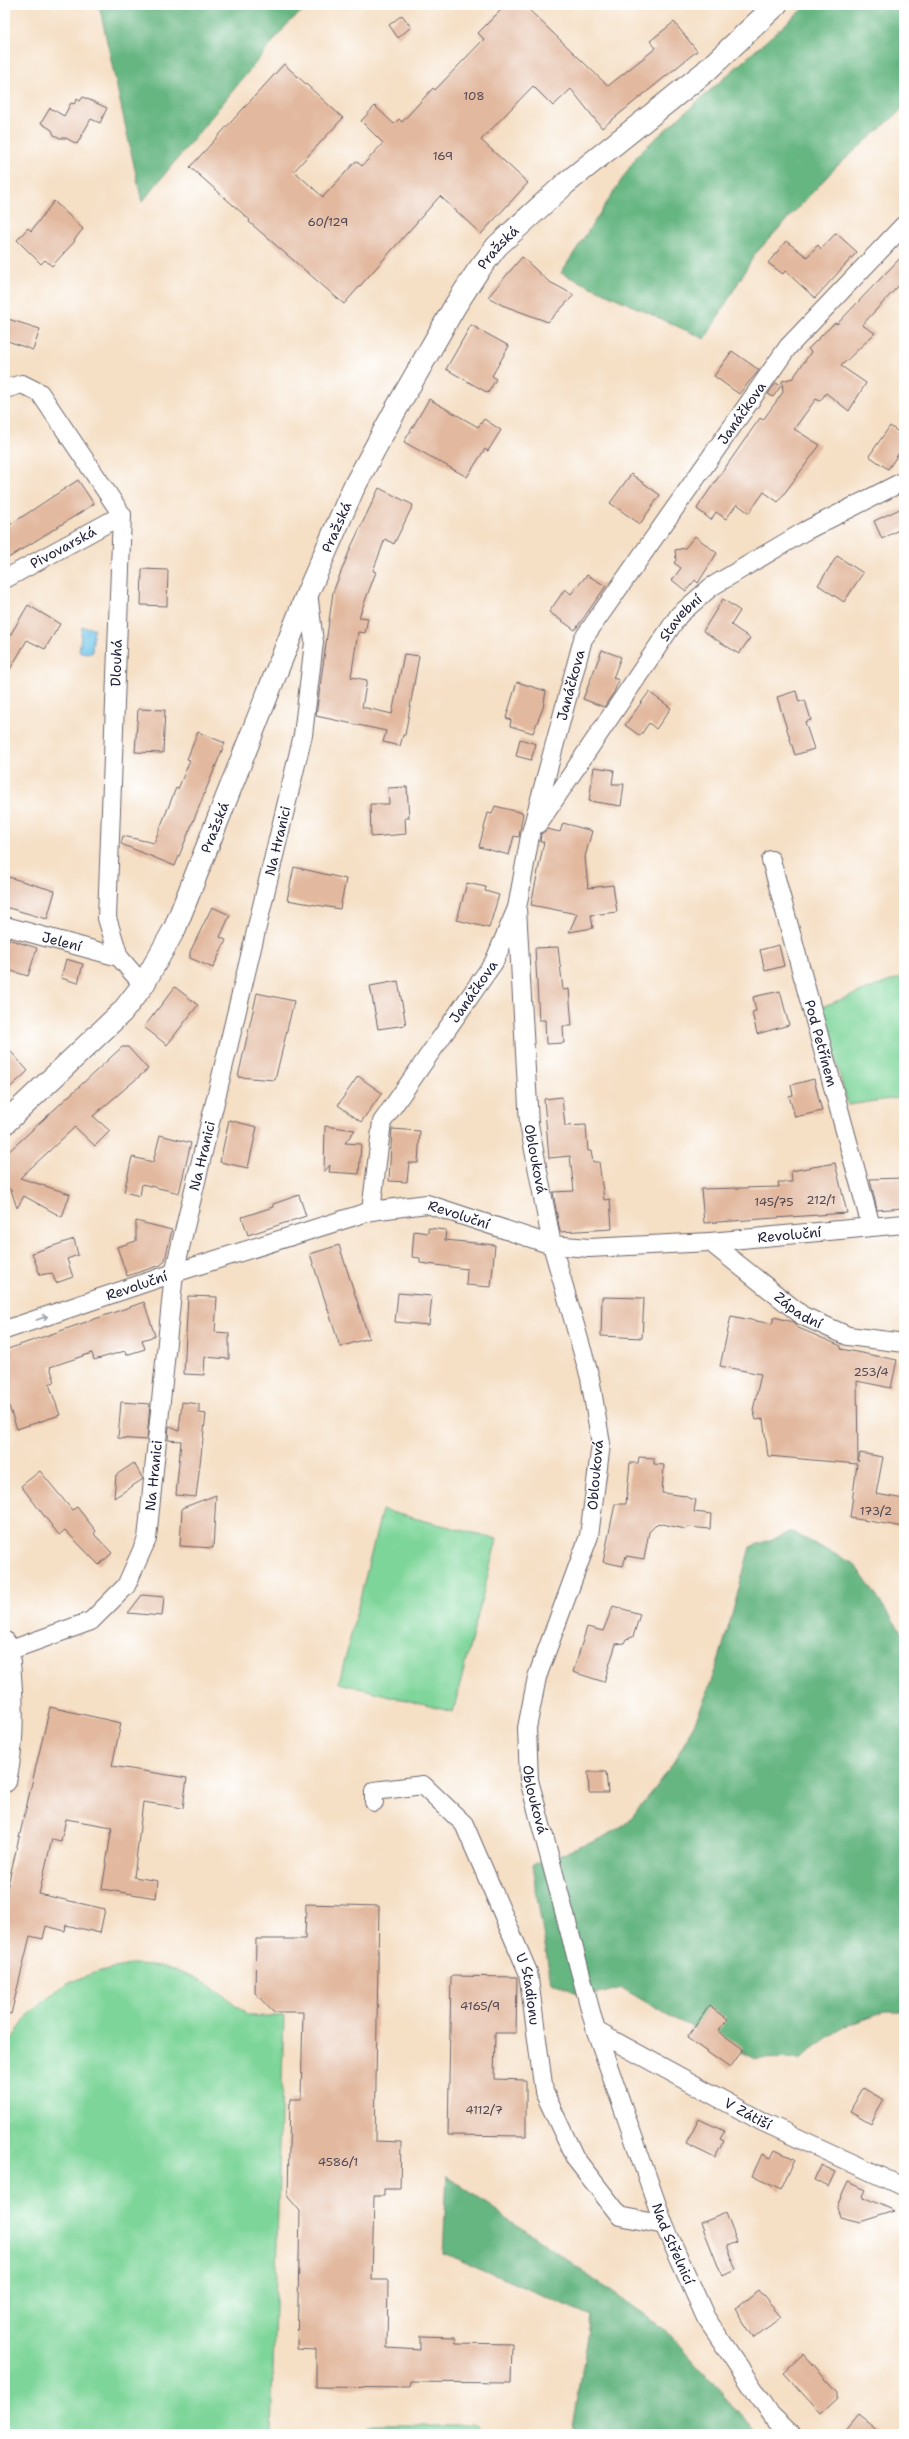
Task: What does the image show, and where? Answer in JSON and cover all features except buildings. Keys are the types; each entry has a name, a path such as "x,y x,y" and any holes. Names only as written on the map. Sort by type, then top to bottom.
{"main road":[{"name":"Pražská","path":"5,1123 122,1012 143,985 175,928 308,592 353,489 395,410 455,306 497,246 566,184 705,72 776,5"},
{"path":"6,1769 13,1709 7,1647"}],"street":[{"name":"Janáčkova","path":"371,1211 382,1122 494,962 517,908 530,836 583,639 788,347 904,225"},
{"path":"5,378 40,393 122,515"},
{"path":"5,389 22,384"},
{"name":"Stavební","path":"530,836 679,615 711,587 805,531 904,481"},
{"name":"Pivovarská","path":"5,579 122,515"},
{"name":"Dlouhá","path":"122,515 107,918 119,957 143,985"},
{"name":"Na Hranici","path":"7,1647 91,1621 126,1586 147,1539 174,1273 303,735 314,642 308,592"},
{"name":"Pod Petřínem","path":"771,860 871,1226"},
{"name":"Oblouková","path":"517,908 529,1124 552,1245 590,1378 600,1444 589,1536 537,1677 527,1728 529,1780 596,2032"},
{"name":"Jelení","path":"5,926 119,957"},
{"name":"Revoluční","path":"5,1330 174,1273 371,1211 427,1204 552,1245 589,1248 710,1242 904,1224"},
{"name":"Západní","path":"710,1242 803,1316 848,1336 904,1343"},
{"name":"U Stadionu","path":"374,1802 374,1791 423,1785 464,1824 528,1972 544,2092 575,2158 620,2216 664,2225"},
{"name":"V Zátiší","path":"596,2032 763,2122 904,2187"},
{"name":"Nad Střelnicí","path":"596,2032 664,2225 706,2318 771,2415 791,2434"}],"green space":[{"path":"99,5 310,5 289,22 142,202"},
{"path":"807,5 904,5 904,108 836,167 755,254 705,339 561,273 639,153"},
{"path":"904,976 904,1097 848,1105 821,1007"},
{"path":"382,1510 497,1539 453,1712 339,1683"},
{"path":"792,1532 854,1564 904,1636 904,2012 885,2012 845,2026 800,2058 756,2059 673,2018 622,1988 587,1997 551,1982 532,1865 611,1833 627,1822 644,1802 665,1775 683,1745 698,1714 722,1648 750,1547"},
{"path":"133,1965 168,1969 196,1978 222,1994 248,2016 284,2016 271,2434 9,2434 5,2428 5,2052 28,2016 57,1990 92,1974 111,1968"},
{"path":"447,2176 663,2328 758,2434 572,2434 591,2316 443,2253"},
{"path":"370,2425 476,2425 483,2434 358,2434"}],"water":[{"path":"82,627 94,628 92,653 79,652"}]}
